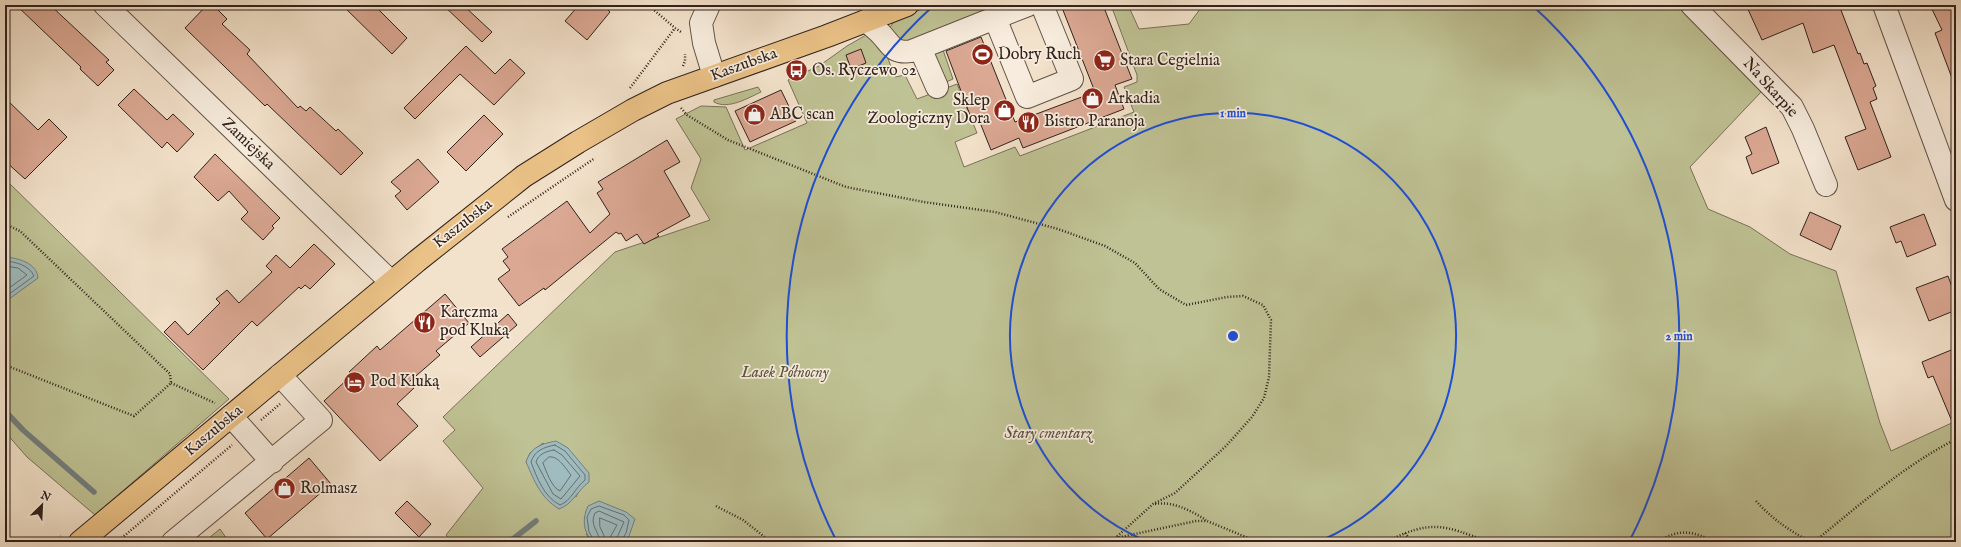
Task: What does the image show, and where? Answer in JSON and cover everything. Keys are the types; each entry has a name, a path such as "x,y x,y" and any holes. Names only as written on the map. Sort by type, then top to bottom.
{"main road":[{"name":"Kaszubska","path":"80,542 223,410 280,375 391,282 524,176 606,126 667,93 907,5"}],"street":[{"name":"Zamiejska","path":"105,5 391,282"},
{"path":"709,5 701,23 704,43 714,76"},
{"path":"995,18 1027,97 1072,79 1042,5"},
{"name":"Na Skarpie","path":"1692,5 1792,108 1804,129 1826,185"},
{"path":"1884,5 1956,200"},
{"path":"866,21 893,49 904,52 920,48 995,18 1020,6"},
{"path":"920,48 937,87"},
{"path":"173,542 322,420 280,375"},
{"path":"223,410 272,462"}],"path":[{"path":"656,5 654,10 674,28 681,31 682,36"},
{"path":"628,89 674,28"},
{"path":"667,93 687,115 728,140 846,188 995,212 1058,229 1105,246 1135,263 1159,289 1186,305 1227,297 1243,296 1264,305 1271,320 1269,376 1264,398 1252,417 1226,446 1175,493 1153,504 1111,542"},
{"path":"676,113 689,107"},
{"path":"502,221 601,154"},
{"path":"5,224 20,232 164,368 170,374 171,383"},
{"path":"5,365 134,416 171,383"},
{"path":"171,383 223,410"},
{"path":"118,542 295,391"},
{"path":"1756,501 1769,516 1813,542 1881,487 1939,448 1956,439"},
{"path":"1153,504 1164,502 1177,505 1207,521 1258,542"},
{"path":"716,506 743,520 771,542"},
{"path":"1116,538 1196,521 1207,521"},
{"path":"1386,542 1405,533 1427,526 1445,528 1489,542"},
{"path":"1658,542 1670,534 1684,531 1715,542"},
{"path":"1405,533 1412,542"}],"green space":[{"path":"932,5 999,5 903,47 889,29 895,20"},
{"name":"Lasek Północny","path":"1111,5 1128,5 1139,29 1189,24 1203,5 1681,5 1685,12 1762,91 1690,167 1708,209 1750,227 1790,254 1836,271 1880,423 1891,451 1956,421 1956,542 623,542 629,536 586,534 592,542 452,542 446,535 483,488 443,441 455,430 443,417 615,252 710,220 691,188 701,159 676,119 701,106 726,107 745,150 807,123 788,80 819,66 847,46 866,35 884,48 895,77 905,75 917,99 957,84 977,133 955,142 964,167 1015,147 1020,156 1134,112 1124,87 1137,82 1137,75","holes":["543,443 580,489 576,497 526,462 530,453"]},
{"path":"941,44 953,79 944,83 933,52"},
{"path":"758,87 761,92 744,100 725,105 714,102 714,100"},
{"path":"5,179 229,399 95,515 27,457 5,432"},
{"path":"220,529 229,542 204,542"}],"water":[{"path":"5,257 21,260 31,265 37,273 38,278 5,302"},
{"path":"556,441 568,448 589,473 589,482 568,504 559,509 543,494 535,482 526,462 528,457 537,447"},
{"path":"599,501 626,512 635,519 629,536 623,542 592,542 589,538 584,524 586,511 588,506"}],"building":[{"path":"16,5 50,5 109,60 106,62 114,70 98,86 80,69 81,67"},
{"path":"207,5 213,5 227,19 222,24 250,50 247,54 298,108 300,106 306,111 310,107 336,131 338,129 363,153 341,175 267,104 265,106 185,28"},
{"path":"342,5 374,5 407,38 392,54"},
{"path":"443,5 463,5 492,32 482,42"},
{"path":"579,5 603,5 610,12 587,40 565,21"},
{"name":"Stara Cegielnia","path":"1061,5 1103,5 1132,79 1115,85 1124,109 1023,148 1019,138 991,150 979,120 973,123 946,51 981,37 1015,122 1095,92"},
{"path":"1746,5 1839,5 1858,54 1860,53 1864,64 1867,63 1876,86 1873,88 1877,99 1870,102 1891,157 1858,170 1845,137 1866,129 1834,45 1813,53 1803,23 1762,40"},
{"path":"1930,5 1956,5 1955,86 1935,33 1942,30"},
{"path":"466,46 495,74 510,59 525,73 494,105 460,74 415,119 404,108"},
{"path":"861,49 866,63 851,69 846,55"},
{"path":"134,89 167,120 173,114 194,134 177,152 167,142 162,148 118,105"},
{"path":"781,90 796,121 750,142 735,111"},
{"path":"5,98 38,130 49,119 67,137 25,179 5,161"},
{"path":"484,115 503,134 466,171 447,152"},
{"path":"1766,127 1779,163 1752,174 1746,157 1752,154 1745,137"},
{"path":"667,140 680,162 664,171 690,216 657,234 659,236 644,244 637,234 626,241 621,233 619,234 616,232 545,290 544,288 519,306 498,279 510,270 503,261 508,257 502,249 567,201 590,233 610,214 597,193 603,189 598,182"},
{"path":"215,154 280,218 272,226 274,228 263,240 241,219 248,212 229,191 218,201 194,177"},
{"path":"418,159 439,182 407,210 395,196 401,191 391,182"},
{"path":"1810,212 1841,226 1831,250 1800,235"},
{"path":"1924,214 1936,245 1907,257 1901,241 1896,243 1890,227"},
{"path":"314,244 335,264 310,289 305,285 301,289 299,287 257,326 252,321 203,370 164,332 175,321 188,335 220,303 216,299 227,290 239,303 272,272 266,266 276,255 290,268"},
{"path":"1948,276 1956,298 1956,310 1929,321 1916,288"},
{"path":"445,294 469,323 436,351 440,355 409,382 414,388 397,404 418,426 380,461 324,401 352,375 349,372 377,346 380,350"},
{"path":"508,314 517,325 480,357 471,347"},
{"path":"1956,348 1956,431 1933,376 1928,378 1922,362"},
{"path":"309,458 331,484 267,539 245,513"},
{"path":"407,501 431,524 419,537 395,513"}],"waterway":[{"path":"5,411 23,430 94,492"},
{"path":"509,542 536,521"}],"place":[{"name":"Dobry Ruch","path":"983,55"},
{"name":"Stara Cegielnia","path":"1104,61"},
{"name":"Os. Ryczewo 02","path":"796,71"},
{"name":"Arkadia","path":"1093,99"},
{"name":"Sklep Zoologiczny Dora","path":"1005,110"},
{"name":"ABC scan","path":"754,115"},
{"name":"Bistro Paranoja","path":"1029,122"},
{"name":"Karczma pod Kluką","path":"425,322"},
{"name":"Pod Kluką","path":"355,382"},
{"name":"Rolmasz","path":"284,489"}],"park label":[{"name":"Stary cmentarz","path":"1048,434"}]}
